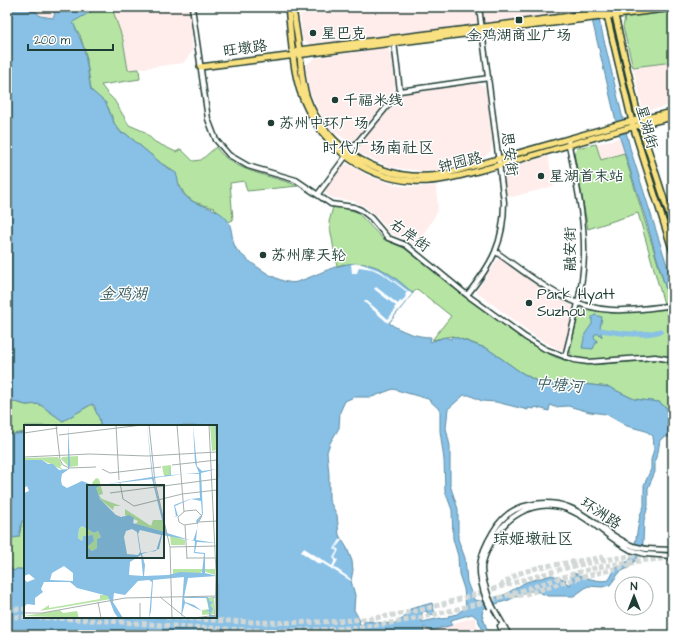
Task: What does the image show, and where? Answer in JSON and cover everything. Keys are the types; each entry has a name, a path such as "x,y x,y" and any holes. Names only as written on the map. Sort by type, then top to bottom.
{"main road":[{"path":"288,7 297,53"},
{"path":"293,7 297,53"},
{"name":"旺墩路","path":"614,11 642,7"},
{"name":"旺墩路","path":"200,67 394,40 589,16 606,11 673,8"},
{"name":"星湖街","path":"606,11 632,124 673,252"},
{"name":"星湖街","path":"614,11 639,122 673,227"},
{"name":"钟园路","path":"297,53 303,86 314,113 328,134 347,155 385,172 418,177 445,174 499,162 673,112"},
{"name":"钟园路","path":"639,122 673,117"}],"street":[{"name":"右岸街","path":"192,7 209,125 220,147 244,164 296,180 331,204 354,207 361,210 371,218 388,238 406,245 467,295 533,343 565,357 593,362 655,357 673,360"},
{"name":"思安街","path":"467,295 485,273 496,252 501,238 504,215 499,162 479,7"},
{"path":"394,40 400,91"},
{"path":"318,194 347,155 400,91 488,78"},
{"name":"融安街","path":"565,357 578,303 583,268 584,241 580,208 568,142"},
{"path":"496,252 549,289 578,303 612,310 673,305"},
{"name":"环洲路","path":"504,635 480,582 479,571 485,547 495,528 503,518 521,507 550,502 569,506 632,548 645,552 673,556"},
{"name":"环洲路","path":"645,552 673,550"},
{"name":"环洲路","path":"491,608 509,635"}],"shaded area":[{"path":"24,7 49,7 56,15 53,18 39,16"},
{"path":"111,7 189,7 193,51 183,63 128,70 123,40"},
{"path":"299,7 589,7 590,9 440,29 308,44 303,40"},
{"path":"384,48 389,50 391,55 395,82 394,91 353,142 348,142 330,128 322,117 310,92 306,71 307,64 315,58"},
{"path":"673,62 673,105 649,110 645,109 642,106 633,67"},
{"path":"477,83 484,86 486,90 492,141 491,151 485,157 435,171 421,171 390,167 357,152 357,147 403,94"},
{"path":"620,138 624,153 601,160 596,144"},
{"path":"548,156 554,186 512,197 507,195 504,180 508,168"},
{"path":"348,164 369,176 395,185 411,187 436,186 438,207 436,214 416,246 408,240 390,233 376,215 364,206 354,201 332,198 327,195 325,192 326,188 343,166"},
{"name":"Park Hyatt Suzhou","path":"498,259 501,259 542,289 571,305 573,310 564,348 560,350 536,337 476,292"},
{"path":"475,617 479,635 423,635 423,632"}],"green space":[{"path":"62,7 112,8 123,40 128,70 139,69 140,79 101,85 114,100 129,125 143,131 155,142 176,152 181,149 193,161 201,160 216,147 232,162 242,167 253,172 298,186 247,191 244,181 230,183 233,220 228,222 214,208 194,202 185,195 170,168 162,164 125,133 123,134 115,125 108,107 91,90 86,55 80,35"},
{"path":"665,11 671,15 673,32 673,62 633,67 623,27 625,17"},
{"path":"596,144 601,160 624,153 670,303 664,304 638,213 588,229 574,153 577,148"},
{"path":"333,207 344,208 357,212 383,239 404,248 477,305 534,346 555,357 591,365 655,360 673,363 673,413 659,402 634,399 609,387 583,384 556,386 537,381 519,371 488,349 452,336 432,340 451,316 417,289 411,295 344,264 337,266 329,222"},
{"path":"581,309 612,313 672,309 673,358 656,356 593,361 574,357 570,352 570,349"},
{"path":"7,400 26,405 39,404 63,421 92,404 100,419 100,425 24,425 24,432 7,435"},
{"path":"22,520 24,521 24,572 19,569 14,572 7,566 7,539 19,536"}],"water":[{"name":"金鸡湖","path":"7,7 24,7 30,11 36,11 40,16 53,18 55,14 49,7 62,7 66,11 73,7 99,7 73,22 84,48 91,90 106,103 115,125 122,134 125,133 162,164 176,173 180,188 185,196 223,215 230,224 235,247 256,266 274,277 291,283 306,279 342,265 360,263 376,267 393,276 413,293 389,323 394,326 414,335 431,337 430,342 445,337 451,339 452,336 488,349 536,381 561,386 583,384 609,387 634,399 659,402 673,413 673,437 664,437 660,440 655,460 655,472 648,488 648,506 644,520 643,543 638,557 630,567 620,572 617,576 614,576 614,580 610,585 602,587 588,586 574,596 548,596 536,591 528,591 509,600 486,607 483,610 482,615 489,635 485,635 477,618 472,614 451,620 452,625 430,631 424,627 423,635 7,635 7,566 14,571 16,569 22,569 24,572 24,618 217,618 217,425 100,425 95,406 92,404 63,421 39,404 26,405 7,400","holes":["393,389 428,399 440,410 440,431 444,460 445,491 452,510 453,539 458,556 459,574 464,589 466,607 457,614 448,616 448,618 422,622 422,612 427,611 428,616 435,614 432,603 410,609 404,618 393,624 365,621 362,625 359,623 360,620 354,610 355,595 351,581 353,570 352,561 347,548 339,535 337,515 329,500 327,452 330,443 339,428 340,412 345,401 354,397 372,397","464,395 469,395 482,401 496,402 528,410 528,408 534,409 535,407 549,411 550,405 554,407 568,406 590,412 606,414 627,426 646,431 653,436 654,449 651,460 651,469 644,485 644,506 640,515 634,550 630,560 615,569 609,580 596,580 574,573 570,577 573,579 570,585 565,582 566,580 552,575 526,582 504,595 482,601 474,600 467,582 465,558 458,539 458,509 450,485 450,446 446,428 448,409"]},
{"path":"589,7 596,7 630,148 673,284 673,314 646,220 620,138"},
{"path":"595,315 602,317 600,328 602,337 599,334 595,334 594,337 597,341 593,349 582,348 585,334 592,324 592,317"},
{"path":"24,433 24,521 22,521 19,537 7,539 7,435"}],"pier":[{"path":"359,263 381,271 412,294 388,323 364,302 366,300 388,319 395,310 394,308 396,306 374,289 376,287 398,304 400,301 402,302 407,292 383,274 372,269 359,267 357,273 352,273 351,264"},
{"path":"341,538 342,540 336,548 339,550 335,558 338,560 334,567 351,579 351,581 322,563 320,565 301,552 304,548 332,566 335,560 333,558 337,551 334,549"}],"waterway":[{"path":"600,330 638,334 661,331"}],"tunnel":[{"path":"182,618 261,622 326,622 389,616 436,606 566,568 626,557 673,552"},
{"path":"500,586 517,574 540,567 604,557"},
{"path":"53,618 238,630 330,629 376,625 453,610 498,598 599,567 627,562 673,558"},
{"path":"510,596 523,595 575,579 634,564"},
{"path":"7,609 24,609"},
{"path":"7,617 24,617"}],"place":[{"name":"金鸡湖商业广场","path":"519,20"},
{"name":"星巴克","path":"313,33"},
{"name":"千福米线","path":"335,100"},
{"name":"苏州中环广场","path":"271,123"},
{"name":"星湖首末站","path":"541,176"},
{"name":"苏州摩天轮","path":"263,255"},
{"name":"Park Hyatt Suzhou","path":"529,303"}],"district":[{"name":"时代广场南社区","path":"378,147"},
{"name":"琼姬墩社区","path":"533,538"}],"water label":[{"name":"中塘河","path":"559,384"}]}
